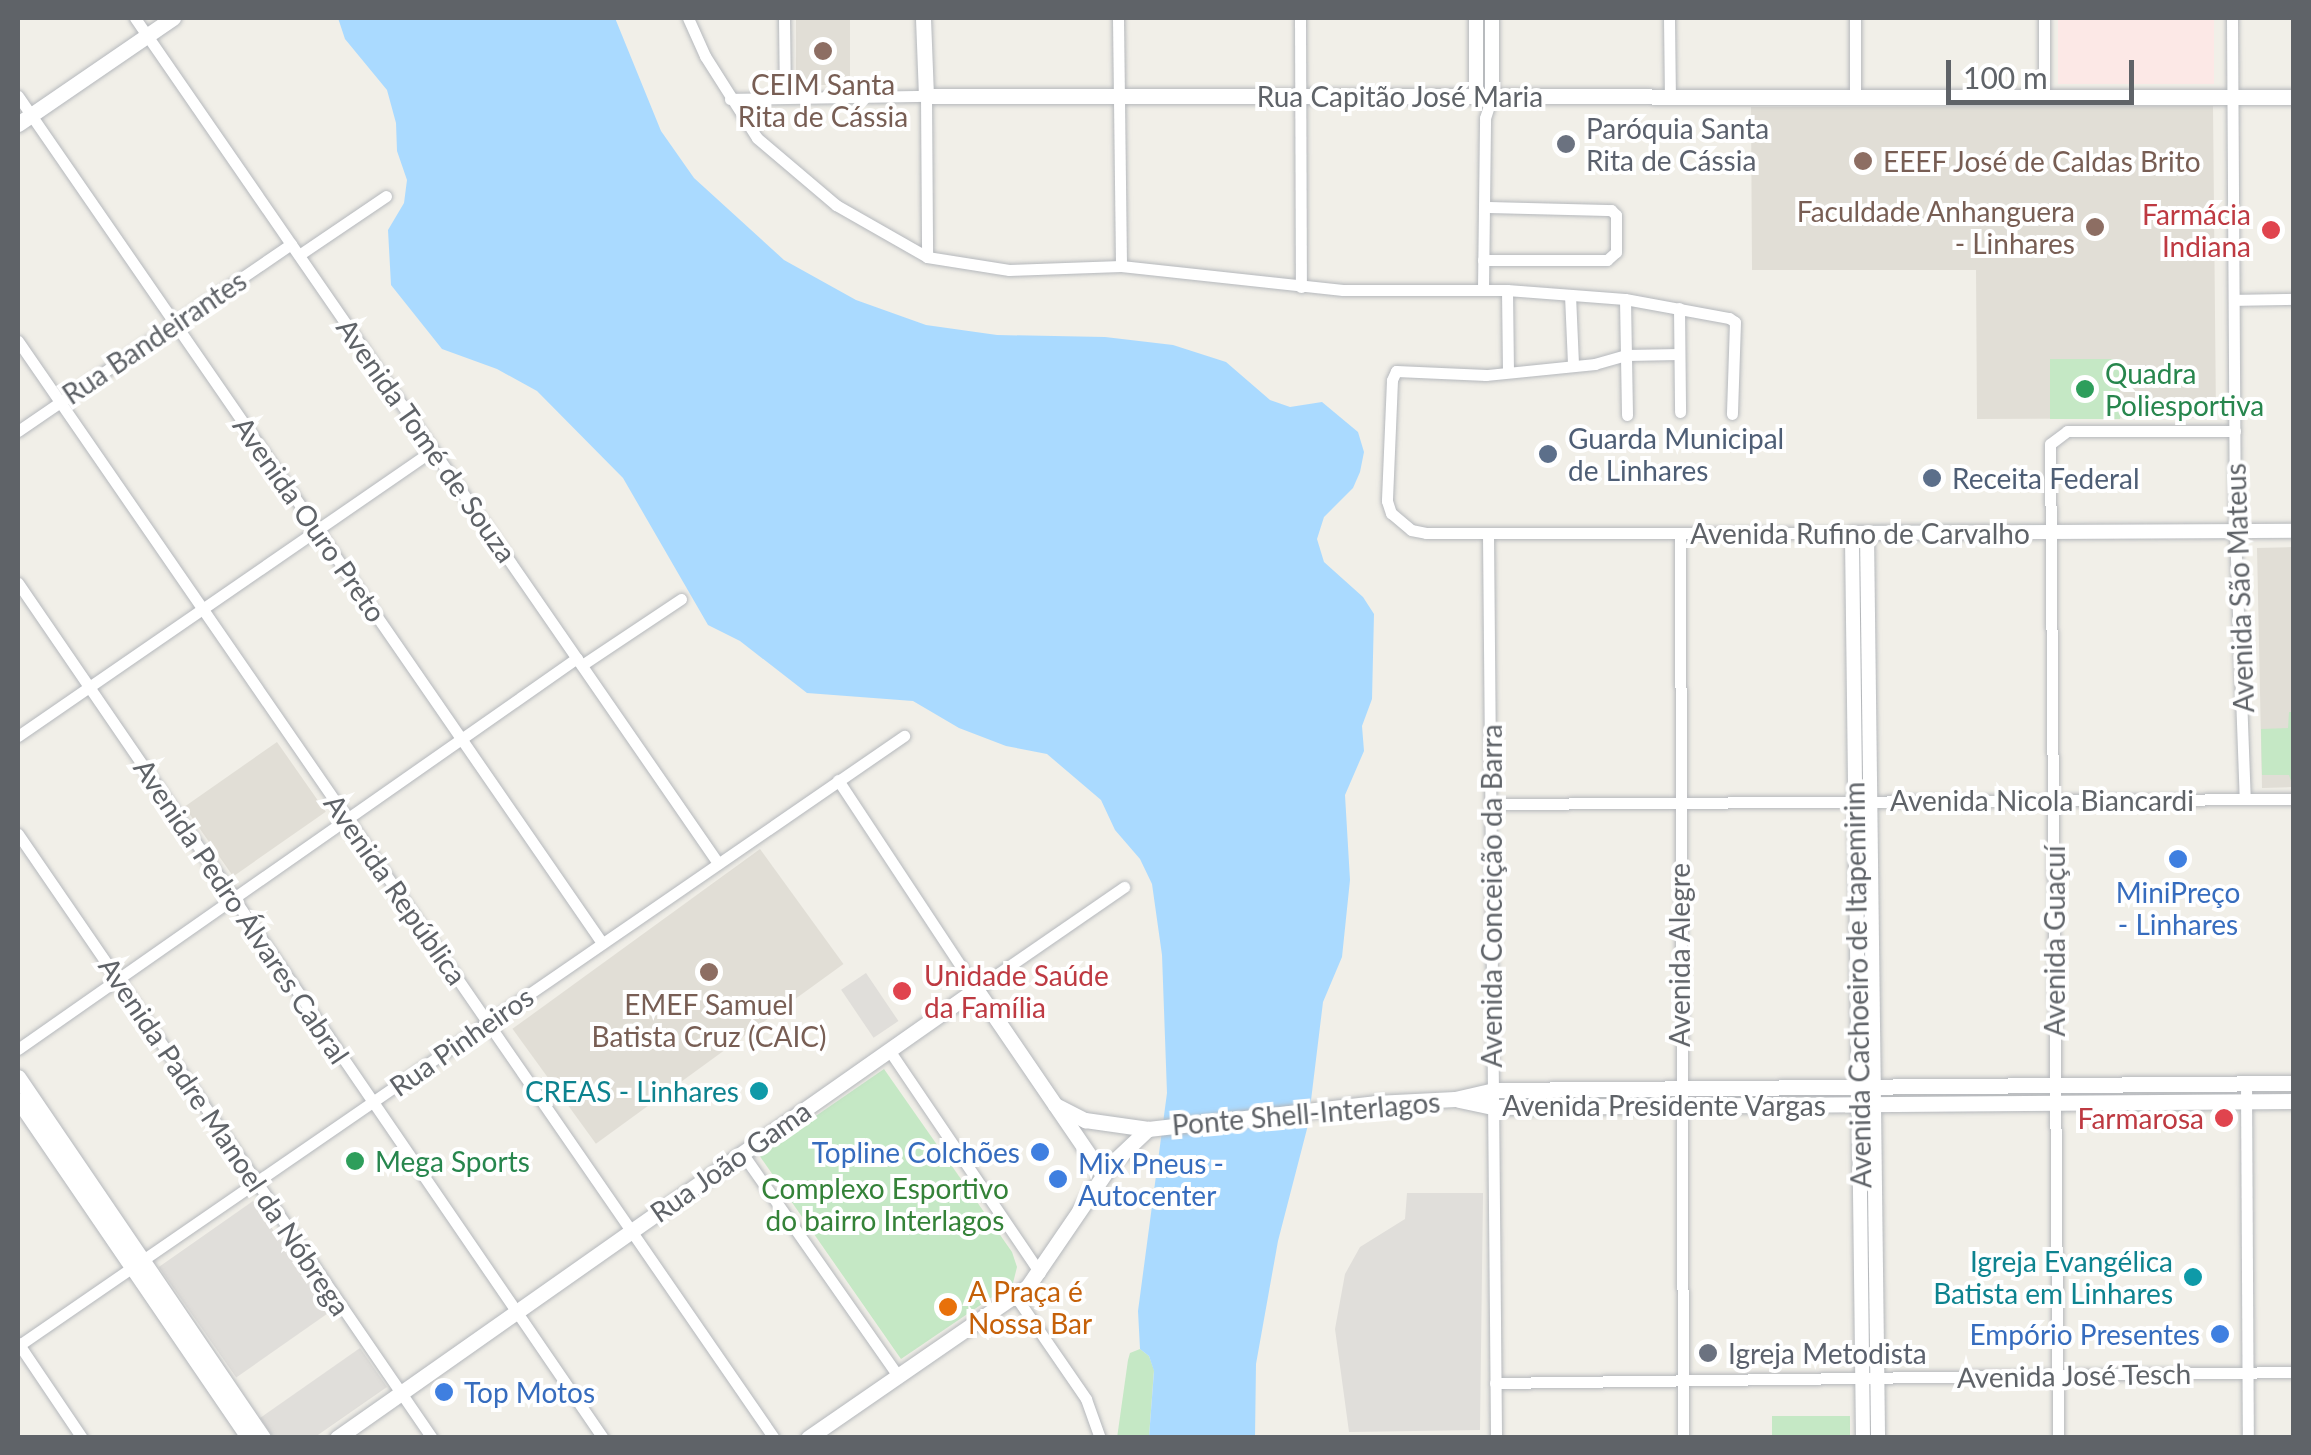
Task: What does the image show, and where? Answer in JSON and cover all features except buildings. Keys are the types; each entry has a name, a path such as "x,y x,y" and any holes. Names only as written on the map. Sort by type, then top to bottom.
{"main road":[{"path":"24,120 173,18"},
{"path":"924,18 926,96"},
{"name":"Rua Capitão José Maria","path":"926,96 2294,97"},
{"path":"976,989 1103,1175"},
{"name":"Rua João Gama","path":"337,1438 976,989"},
{"path":"18,1078 249,1438"},
{"name":"Avenida Presidente Vargas","path":"1454,1099 1492,1090 2294,1083"},
{"name":"Avenida Presidente Vargas","path":"1454,1099 1493,1107 2294,1102"},
{"name":"Ponte Shell-Interlagos","path":"1054,1104 1086,1120 1152,1128 1375,1103 1454,1099"},
{"path":"18,1100 264,1438"},
{"path":"808,1438 1016,1297 1040,1273 1103,1175 1152,1128"}],"street":[{"name":"Avenida Tomé de Souza","path":"135,18 718,863"},
{"path":"688,18 730,99 757,138 836,205 927,256 1010,270 1120,266 1301,287 1483,288 1625,299 1679,308 1732,319 1732,414"},
{"path":"784,18 785,98"},
{"path":"1118,18 1120,266"},
{"path":"1300,18 1301,287"},
{"path":"1476,18 1485,118 1483,288"},
{"path":"1484,96 1492,18"},
{"path":"1669,18 1670,96"},
{"path":"1855,18 1855,96"},
{"path":"2044,18 2044,97"},
{"name":"Avenida São Mateus","path":"2232,18 2236,532 2245,799"},
{"name":"Avenida Ouro Preto","path":"18,96 24,120 175,324 602,943"},
{"path":"730,99 926,96 927,256"},
{"name":"Rua Bandeirantes","path":"18,431 175,324 386,196"},
{"path":"1483,260 1611,259 1616,252 1616,215 1608,209 1484,207"},
{"path":"1507,290 1508,372 1626,355 1680,354"},
{"path":"1570,295 1573,365"},
{"path":"1625,299 1628,414"},
{"path":"2234,300 2294,299"},
{"path":"1679,308 1680,412"},
{"name":"Avenida República","path":"18,342 774,1438"},
{"name":"Avenida Rufino de Carvalho","path":"1508,372 1401,369 1394,374 1387,501 1399,522 1426,534 2294,532"},
{"name":"Avenida Guaçuí","path":"2058,1438 2050,444 2067,431 2235,431"},
{"path":"18,736 434,450"},
{"name":"Avenida Alegre","path":"1680,533 1683,1438"},
{"name":"Avenida Cachoeiro de Itapemirim","path":"1860,533 1870,1378 1863,1438"},
{"name":"Avenida Conceição da Barra","path":"1488,534 1496,1438"},
{"name":"Avenida Pedro Álvares Cabral","path":"18,584 602,1438"},
{"path":"18,1049 461,739 682,599"},
{"name":"Rua Pinheiros","path":"18,1345 904,736"},
{"path":"838,780 976,989"},
{"name":"Avenida Nicola Biancardi","path":"1490,804 2294,800"},
{"name":"Avenida Padre Manoel da Nóbrega","path":"18,834 432,1438"},
{"name":"Rua João Gama","path":"976,989 1124,887"},
{"path":"888,1050 1040,1273"},
{"path":"2246,1084 2248,1438"},
{"path":"742,1153 898,1376"},
{"path":"1016,1297 1086,1399 1100,1438"},
{"path":"18,1345 82,1438"},
{"name":"Avenida José Tesch","path":"1495,1383 2294,1372"},
{"path":"1870,1378 1878,1438"}],"shaded area":[{"name":"CEIM Santa Rita de Cássia","path":"796,18 850,18 850,85 796,85"},
{"path":"2058,18 2214,18 2214,84 2058,84"},
{"name":"Faculdade Anhanguera - Linhares","path":"2213,106 2216,418 1977,419 1976,270 1752,270 1751,107"},
{"path":"2293,547 2293,787 2262,788 2257,548"},
{"path":"277,742 326,812 233,876 184,807"},
{"name":"EMEF Samuel Batista Cruz (CAIC)","path":"760,849 843,964 596,1144 512,1029"},
{"path":"866,973 898,1021 874,1038 841,990"},
{"path":"1407,1193 1483,1193 1480,1430 1349,1432 1335,1329 1345,1274 1360,1247 1405,1219"},
{"path":"253,1201 330,1312 236,1378 159,1267"},
{"path":"360,1348 387,1387 315,1437 273,1437 260,1418"}],"green space":[{"name":"Quadra Poliesportiva","path":"2050,359 2120,359 2120,419 2050,419"},
{"path":"2289,712 2293,712 2293,787 2289,775 2262,775 2261,729 2288,728"},
{"name":"Complexo Esportivo do bairro Interlagos","path":"884,1069 1012,1252 1017,1267 1013,1283 901,1359 759,1155"},
{"path":"1140,1349 1149,1356 1154,1370 1149,1437 1117,1438 1128,1360 1130,1353"},
{"path":"1772,1416 1850,1416 1850,1437 1772,1437"}],"water":[{"path":"338,18 615,18 661,131 694,178 784,260 856,300 926,325 997,335 1105,337 1173,345 1226,362 1270,400 1290,407 1322,402 1358,432 1364,452 1360,472 1353,488 1324,517 1317,539 1324,562 1363,597 1374,614 1372,699 1362,726 1364,751 1345,795 1350,880 1342,957 1323,1002 1308,1125 1278,1241 1256,1364 1255,1437 1149,1437 1154,1371 1149,1356 1140,1349 1138,1311 1167,1093 1162,955 1152,884 1140,859 1115,830 1101,800 1047,754 1006,746 959,728 913,701 807,693 740,641 708,625 623,478 537,391 497,369 442,349 391,285 388,230 404,203 407,180 397,151 396,123 387,90 345,39"}],"place":[{"name":"CEIM Santa Rita de Cássia","path":"823,51"},
{"name":"Paróquia Santa Rita de Cássia","path":"1566,144"},
{"name":"EEEF José de Caldas Brito","path":"1863,161"},
{"name":"Faculdade Anhanguera - Linhares","path":"2095,227"},
{"name":"Farmácia Indiana","path":"2271,230"},
{"name":"Quadra Poliesportiva","path":"2085,389"},
{"name":"Guarda Municipal de Linhares","path":"1548,454"},
{"name":"Receita Federal","path":"1932,478"},
{"name":"MiniPreço - Linhares","path":"2178,859"},
{"name":"EMEF Samuel Batista Cruz (CAIC)","path":"709,972"},
{"name":"Unidade Saúde da Família","path":"902,991"},
{"name":"CREAS - Linhares","path":"759,1091"},
{"name":"Farmarosa","path":"2224,1118"},
{"name":"Topline Colchões","path":"1040,1152"},
{"name":"Mega Sports","path":"355,1161"},
{"name":"Mix Pneus - Autocenter","path":"1058,1179"},
{"name":"Igreja Evangélica Batista em Linhares","path":"2193,1277"},
{"name":"A Praça é Nossa Bar","path":"948,1307"},
{"name":"Empório Presentes","path":"2220,1334"},
{"name":"Igreja Metodista","path":"1708,1353"},
{"name":"Top Motos","path":"444,1392"}]}
